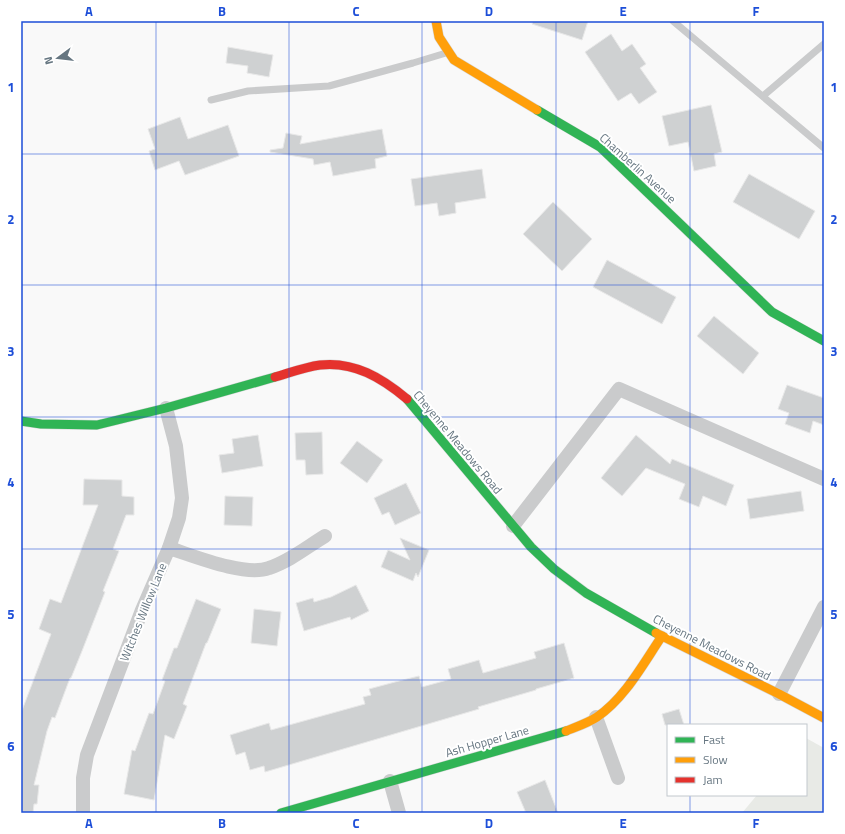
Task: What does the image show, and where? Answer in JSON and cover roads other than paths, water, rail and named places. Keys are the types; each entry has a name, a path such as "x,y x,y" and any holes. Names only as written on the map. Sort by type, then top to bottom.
{"street":[{"name":"Chamberlin Avenue","path":"436,21 439,37 454,60 600,147 772,312 824,341"},
{"name":"Cheyenne Meadows Road","path":"21,421 48,424 97,425 121,420 319,366 344,366 364,371 388,383 407,399 531,547 554,569 586,594 662,636 780,694 824,718"},
{"path":"513,526 619,389 824,480"},
{"name":"Witches Willow Lane","path":"84,813 83,778 87,755 142,610 169,548 179,518 182,498 176,446 166,408"},
{"path":"169,548 224,565 256,571 268,569 284,562 325,536"},
{"path":"780,694 824,607"},
{"name":"Ash Hopper Lane","path":"281,813 564,731 596,717 611,706 662,636"},
{"path":"596,717 618,778"},
{"path":"390,781 399,813"}],"lane":[{"path":"673,21 824,148"},
{"path":"763,96 824,44"},
{"path":"211,100 248,91 329,86 448,52"}]}
